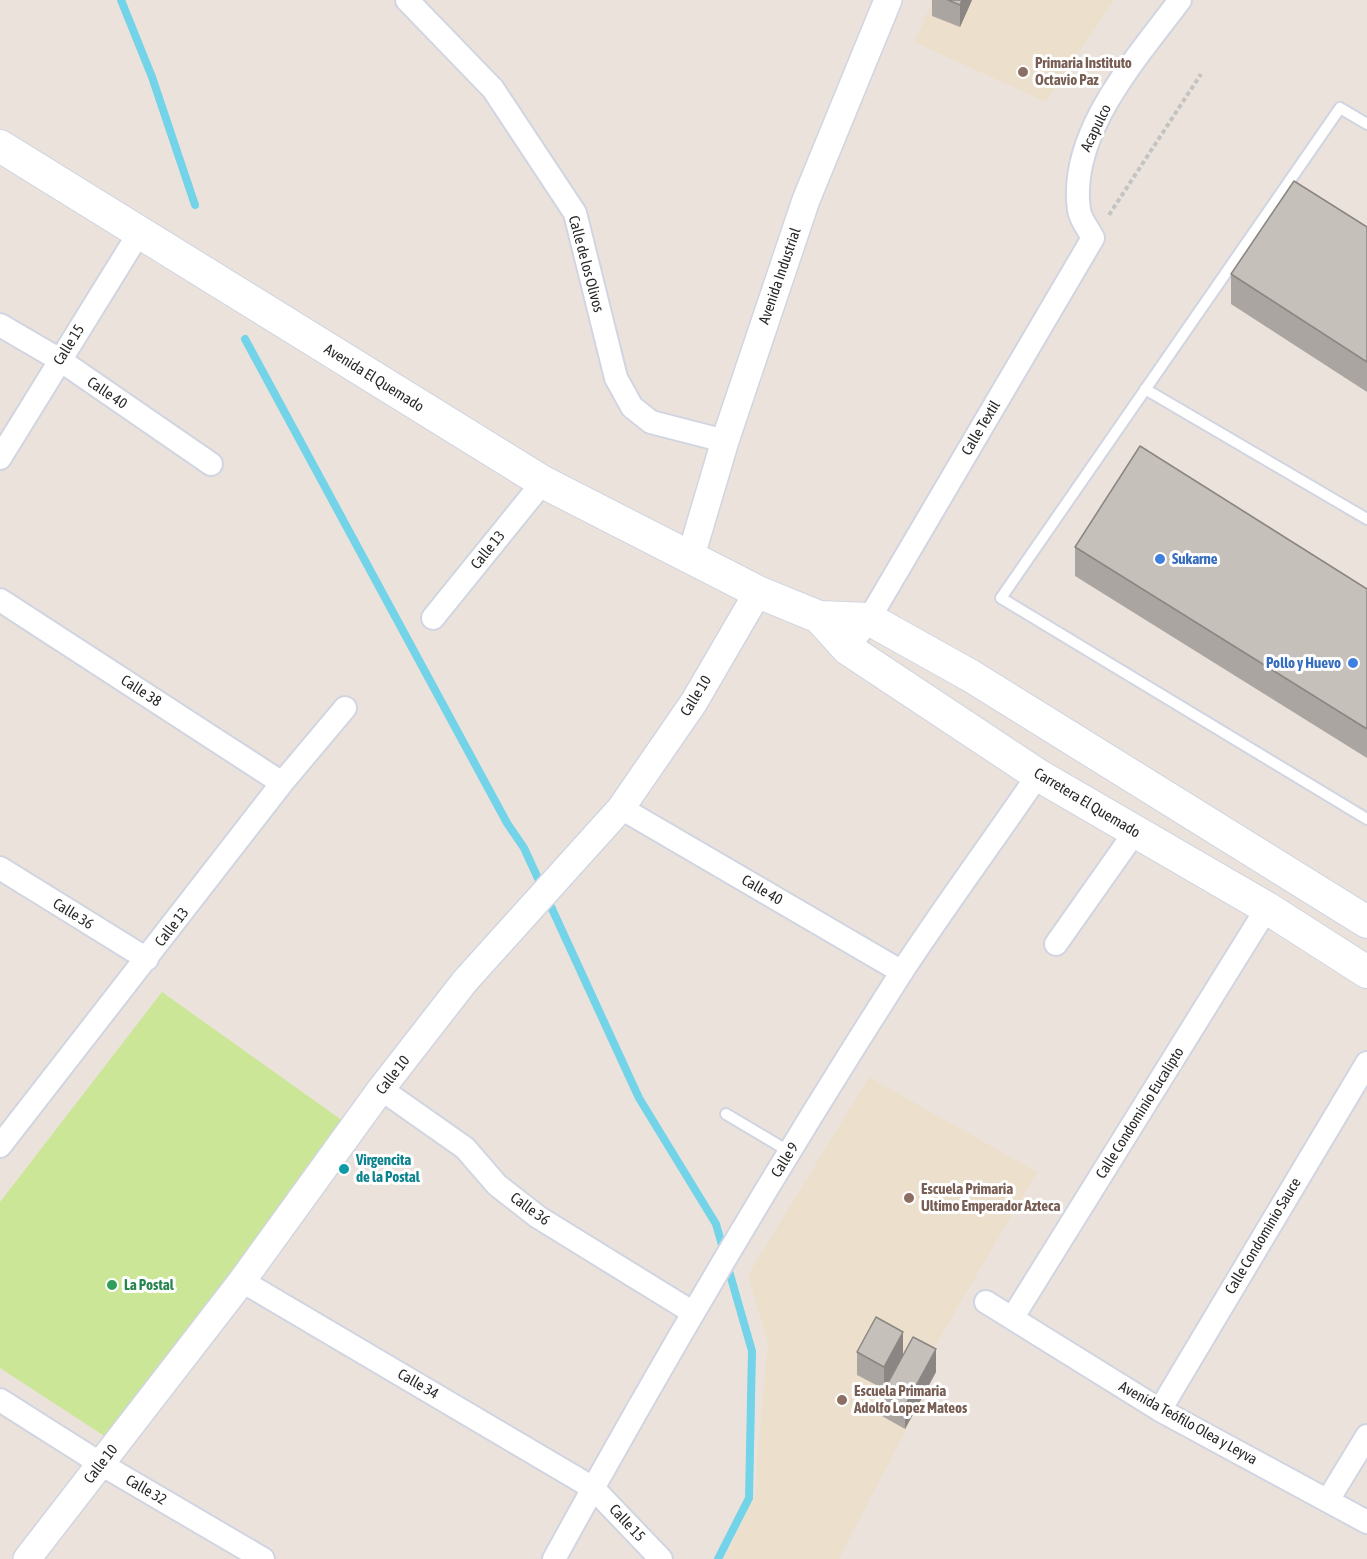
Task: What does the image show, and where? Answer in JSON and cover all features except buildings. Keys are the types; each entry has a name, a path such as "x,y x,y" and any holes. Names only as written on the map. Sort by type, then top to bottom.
{"main road":[{"name":"Avenida El Quemado","path":"0,146 543,482 758,592"},
{"name":"Carretera El Quemado","path":"758,592 819,617 869,619 971,676 1367,922"},
{"name":"Carretera El Quemado","path":"819,617 848,649 1038,775 1267,908 1367,972"}],"street":[{"name":"Calle de los Olivos","path":"406,0 492,89 574,213 616,378 632,407 651,422 725,441"},
{"name":"Avenida Industrial","path":"690,559 725,441 806,200 888,0"},
{"name":"Acapulco","path":"1094,238 1079,211 1081,159 1098,115 1180,0"},
{"name":"Calle 15","path":"0,458 139,233"},
{"name":"Calle Textil","path":"848,649 869,619 1094,238"},
{"name":"Calle 40","path":"0,325 60,360 211,464"},
{"name":"Calle 13","path":"434,618 543,482"},
{"name":"Calle 10","path":"27,1559 242,1281 381,1089 465,981 621,808 694,702 758,592"},
{"name":"Calle 38","path":"0,600 282,783"},
{"name":"Calle 13","path":"1,1142 147,959 282,783 345,708"},
{"name":"Calle 9","path":"554,1559 732,1245 902,972 1038,775"},
{"name":"Calle 40","path":"621,808 902,972"},
{"path":"1056,944 1135,832"},
{"name":"Calle 36","path":"0,868 147,959"},
{"name":"Calle Condominio Eucalipto","path":"1013,1317 1267,908"},
{"name":"Calle Condominio Sauce","path":"1160,1410 1367,1062"},
{"name":"Calle 36","path":"381,1089 465,1148 497,1185 538,1217 695,1307"},
{"name":"Calle 34","path":"242,1281 593,1488"},
{"name":"Avenida Teófilo Olea y Leyva","path":"986,1302 1160,1410 1367,1522"},
{"name":"Calle 32","path":"0,1400 101,1464 263,1559"},
{"path":"1328,1500 1367,1436"},
{"name":"Calle 15","path":"593,1488 661,1559"}],"lane":[{"path":"1367,124 1340,108 1001,598 1367,819"},
{"path":"1145,389 1367,519"},
{"path":"726,1114 790,1152"}],"path":[{"path":"1094,238 1201,74"}],"shaded area":[{"name":"Primaria Instituto Octavio Paz","path":"933,0 1114,0 1046,102 914,42"},
{"path":"869,1077 1037,1172 924,1365 936,1372 839,1559 724,1559 756,1493 757,1457 768,1344 748,1275"}],"green space":[{"name":"La Postal","path":"162,992 343,1121 112,1441 0,1368 0,1202"}],"waterway":[{"path":"121,0 152,77 195,205"},
{"path":"245,339 507,823 524,848 639,1098 716,1224 724,1252"},
{"path":"718,1559 749,1498 752,1351 727,1264"}],"place":[{"name":"Primaria Instituto Octavio Paz","path":"1023,72"},
{"name":"Sukarne","path":"1160,559"},
{"name":"Pollo y Huevo","path":"1353,663"},
{"name":"Virgencita de la Postal","path":"344,1169"},
{"name":"Escuela Primaria Ultimo Emperador Azteca","path":"909,1198"},
{"name":"La Postal","path":"112,1285"},
{"name":"Escuela Primaria Adolfo Lopez Mateos","path":"842,1400"}]}
